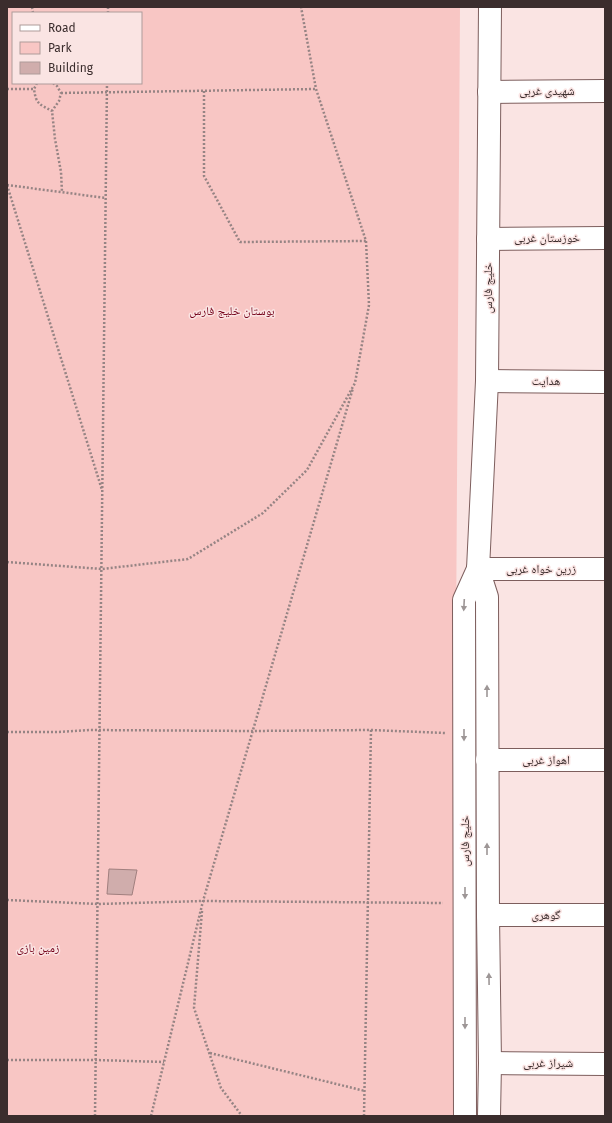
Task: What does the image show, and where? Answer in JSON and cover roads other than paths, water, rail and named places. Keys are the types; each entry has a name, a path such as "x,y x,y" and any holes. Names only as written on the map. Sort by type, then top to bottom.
{"main road":[{"name":"خلیج فارس","path":"489,1116 490,1063 487,597 478,569 488,381 490,7"},
{"name":"شهیدی غربی","path":"489,92 605,91"},
{"name":"خوزستان غربی","path":"488,239 605,238"},
{"name":"هدایت","path":"488,381 605,382"},
{"name":"خلیج فارس","path":"465,1116 464,600 478,569"},
{"name":"زرین خواه غربی","path":"478,569 605,569"},
{"name":"اهواز غربی","path":"487,760 605,760"},
{"name":"گوهری","path":"488,915 605,915"},
{"name":"شیراز غربی","path":"490,1063 605,1064"}],"park label":[{"name":"بوستان خلیج فارس","path":"232,311"},
{"name":"زمین بازی","path":"38,948"}]}
